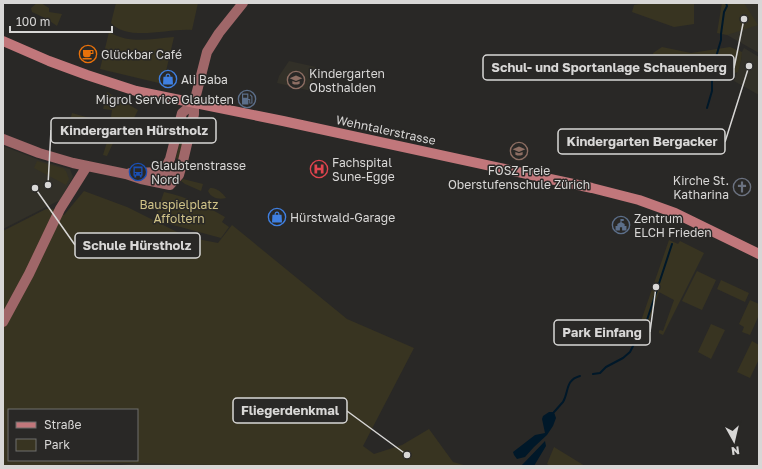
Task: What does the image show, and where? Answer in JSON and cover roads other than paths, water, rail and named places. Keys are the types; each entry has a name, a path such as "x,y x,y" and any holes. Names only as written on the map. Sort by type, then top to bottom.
{"main road":[{"name":"Wehntalerstrasse","path":"3,41 49,61 136,91 283,121 592,188 639,200 680,215 759,254"}],"street":[{"path":"170,185 179,175 183,162 194,114 194,103 207,52 243,3"},
{"path":"170,185 164,172 170,159 182,113 194,103"},
{"path":"3,139 40,153 87,166 170,185"},
{"path":"3,322 29,274 60,209 87,166"},
{"path":"126,174 164,172 179,175"}],"water":[{"path":"549,412 554,412 556,418 547,435 525,457 517,459 513,452 535,435 545,433 542,419 543,416"},
{"path":"545,441 546,446 534,466 521,466"}],"waterway":[{"path":"707,108 712,91 712,79 715,76 716,57 721,40 724,12 727,6 726,3"},
{"path":"643,326 647,320 672,244"},
{"path":"593,374 600,373 606,367 623,358 630,352 638,336"},
{"path":"554,412 563,402 572,380 580,376"}],"place":[{"name":"Schul- und Sportanlage Schauenberg","path":"744,19"},
{"name":"Glückbar Café","path":"88,54"},
{"name":"Kindergarten Bergacker","path":"749,66"},
{"name":"Ali Baba","path":"168,79"},
{"name":"Kindergarten Obsthalden","path":"296,80"},
{"name":"Migrol Service Glaubten","path":"247,99"},
{"name":"FOSZ Freie Oberstufenschule Zürich","path":"519,151"},
{"name":"Fachspital Sune-Egge","path":"319,169"},
{"name":"Glaubtenstrasse Nord","path":"138,172"},
{"name":"Kindergarten Hürstholz","path":"48,185"},
{"name":"Kirche St. Katharina","path":"742,187"},
{"name":"Schule Hürstholz","path":"35,188"},
{"name":"Hürstwald-Garage","path":"277,217"},
{"name":"Zentrum ELCH Frieden","path":"621,225"},
{"name":"Park Einfang","path":"656,287"},
{"name":"Fliegerdenkmal","path":"407,455"}],"park label":[{"name":"Bauspielplatz Affoltern","path":"179,211"}]}
